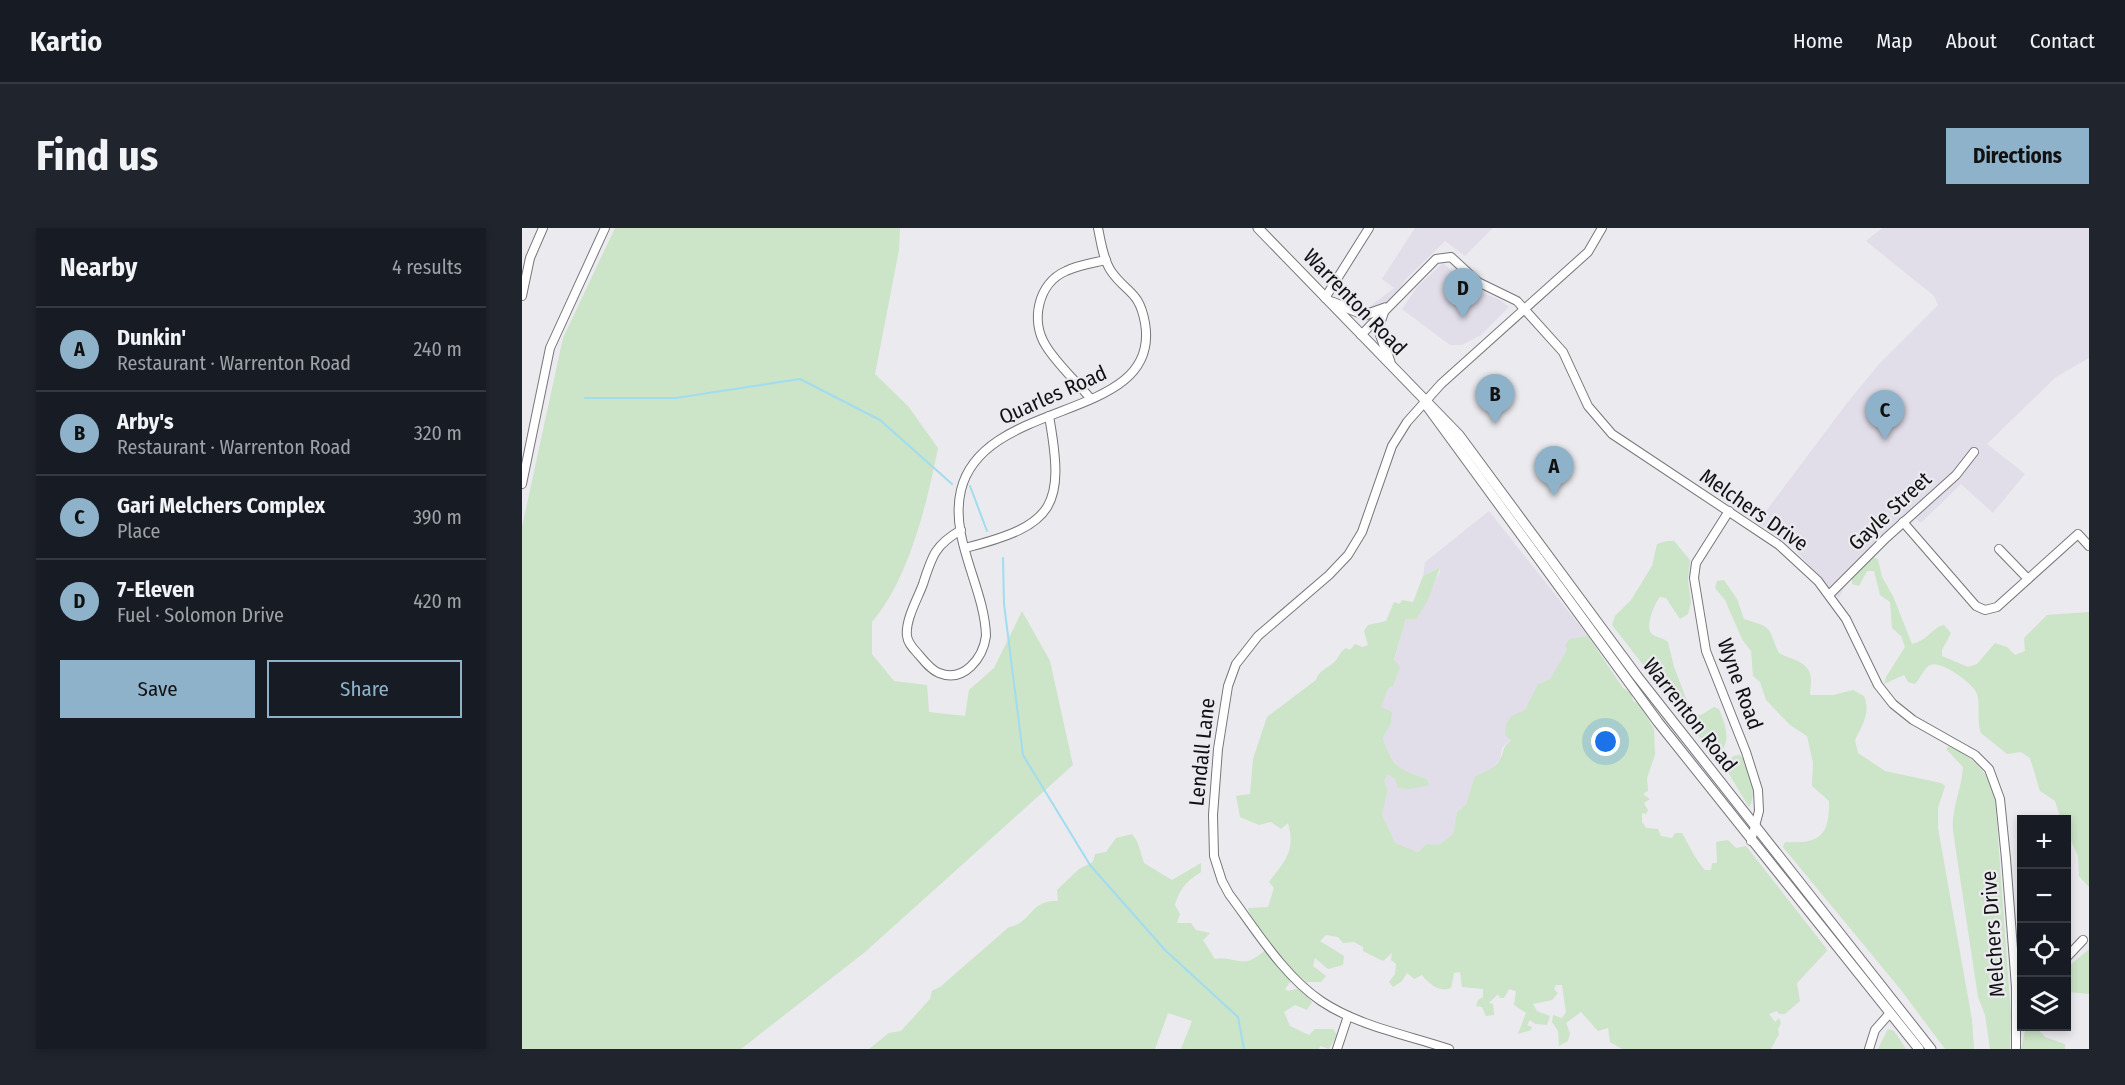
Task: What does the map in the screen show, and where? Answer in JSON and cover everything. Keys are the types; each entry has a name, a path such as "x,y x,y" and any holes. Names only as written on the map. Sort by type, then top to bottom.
{"main road":[{"name":"Warrenton Road","path":"1258,228 1424,402 1442,415 1465,441 1637,676 1931,1049"},
{"path":"1326,299 1365,315 1385,308"},
{"path":"1385,308 1378,328 1391,367"},
{"name":"Warrenton Road","path":"1424,402 1659,722 1751,841 1919,1049"}],"street":[{"path":"522,296 530,258 543,228"},
{"path":"522,484 550,348 604,228"},
{"name":"Quarles Road","path":"961,530 940,544 927,570 907,629 909,641 934,670 954,675 971,667 982,651 986,628 965,548 959,508 961,488 974,462 985,450 1009,432 1112,391 1128,379 1139,364 1145,343 1145,323 1138,301 1128,287 1113,274 1106,260 1098,228"},
{"path":"1326,299 1369,228"},
{"name":"Lendall Lane","path":"1449,1049 1348,1016 1321,1001 1290,974 1222,881 1214,856 1213,838 1218,749 1228,686 1236,664 1258,636 1329,576 1348,555 1362,531 1392,446 1407,422 1424,402 1588,252 1602,228"},
{"name":"Melchers Drive","path":"1385,308 1436,259 1445,256 1455,260 1478,282 1507,295 1563,352 1588,406 1612,434 1779,545 1830,594 1846,619 1885,695 1913,720 1975,755 1994,777 2000,799 2017,959"},
{"path":"1090,398 1047,347 1039,330 1038,314 1045,289 1058,275 1106,260"},
{"path":"1361,335 1385,308"},
{"path":"965,548 999,539 1025,528 1047,507 1055,488 1057,466 1049,416"},
{"name":"Gayle Street","path":"1830,594 1956,475 1974,453"},
{"name":"Wyne Road","path":"1729,511 1696,563 1694,578 1706,651 1746,752 1758,790 1759,811 1751,841"},
{"path":"1904,522 1976,606 1985,610 1997,607 2078,534 2089,546"},
{"path":"1999,549 2028,579"},
{"path":"2071,954 2083,940"},
{"name":"Melchers Drive","path":"2016,1049 2018,977"},
{"path":"1869,1049 1875,1030 1890,1013"},
{"path":"1337,1049 1348,1016"}],"shaded area":[{"path":"1415,228 1493,228 1465,256 1445,241 1405,280 1386,316 1369,307 1394,288 1382,279"},
{"path":"1882,228 2089,228 2089,358 2056,377 1987,444 2025,474 1993,513 1961,484 1921,523 1916,519 1867,561 1847,582 1839,598 1790,544 1757,523 1879,364 1938,305 1934,296 1866,241"},
{"path":"1443,263 1468,286 1500,300 1509,307 1481,335 1462,345 1450,345 1402,309 1418,286"},
{"path":"1489,511 1588,636 1576,639 1550,679 1538,684 1525,711 1512,716 1511,739 1502,748 1500,760 1491,769 1475,776 1466,804 1457,812 1453,834 1439,846 1427,844 1418,852 1395,843 1388,832 1382,815 1388,790 1384,781 1388,775 1395,779 1427,779 1399,769 1388,753 1383,738 1391,723 1381,707 1406,619 1428,600 1432,585 1440,573 1439,567 1423,576 1425,562"}],"green space":[{"path":"615,228 900,228 899,250 875,374 908,406 938,448 915,540 896,584 872,622 872,654 894,681 927,685 929,712 965,716 969,690 994,668 1022,611 1050,661 1073,765 865,952 741,1049 522,1049 522,527 563,338"},
{"path":"1674,541 1690,560 1688,580 1691,602 1688,614 1680,619 1666,598 1660,597 1651,614 1649,630 1653,635 1668,642 1674,667 1692,714 1701,715 1714,707 1719,709 1725,727 1726,740 1717,755 1712,753 1612,625 1615,616 1631,600 1652,566 1657,544"},
{"path":"1873,557 1878,559 1882,577 1893,596 1912,644 1944,625 1951,633 1942,650 1942,656 1968,667 1977,664 1995,643 2007,647 2015,655 2025,651 2024,638 2047,615 2089,612 2089,887 2079,876 2078,856 2071,841 2071,815 2060,815 2055,801 2040,791 2030,758 2021,752 2007,754 1981,733 1977,694 1970,685 1949,669 1935,664 1928,666 1915,684 1908,682 1904,675 1884,684 1905,647 1901,636 1892,628 1890,602 1880,595 1874,571 1867,571 1859,586 1852,584 1852,579"},
{"path":"1440,567 1428,600 1416,619 1406,619 1394,660 1400,667 1393,686 1388,688 1381,707 1392,712 1391,723 1383,738 1390,756 1403,770 1427,779 1429,785 1410,789 1398,788 1395,779 1388,775 1384,781 1388,790 1382,815 1395,843 1418,852 1427,844 1439,845 1453,834 1457,812 1466,804 1475,776 1498,763 1504,748 1511,740 1505,735 1506,724 1512,716 1525,710 1538,684 1550,679 1567,650 1565,645 1570,639 1588,636 1623,688 1631,693 1633,701 1640,705 1654,729 1655,755 1647,778 1648,791 1643,794 1650,799 1644,803 1648,810 1646,814 1642,813 1642,822 1646,828 1658,829 1661,836 1672,838 1675,833 1682,833 1705,870 1711,870 1712,863 1717,863 1716,842 1728,840 1736,848 1746,846 1826,948 1827,951 1797,983 1800,1001 1785,1014 1779,1014 1777,1011 1769,1014 1775,1022 1779,1018 1781,1023 1778,1029 1779,1034 1771,1049 1622,1049 1610,1042 1608,1028 1598,1031 1581,1012 1566,1023 1570,1033 1568,1041 1559,1046 1558,1031 1552,1022 1553,1015 1562,1018 1566,1012 1562,985 1556,985 1554,989 1558,993 1552,1000 1533,1004 1537,1011 1550,1016 1547,1025 1535,1024 1530,1020 1527,1025 1532,1027 1531,1030 1518,1034 1526,1013 1514,1005 1516,991 1509,989 1504,998 1500,998 1498,994 1489,1003 1493,1004 1494,1015 1486,1016 1482,1007 1476,1006 1478,1000 1483,997 1483,989 1462,987 1460,972 1454,973 1451,988 1447,989 1435,987 1422,975 1414,979 1407,973 1402,981 1393,987 1389,982 1395,974 1396,964 1391,960 1392,953 1383,961 1363,951 1363,947 1354,942 1343,943 1338,937 1326,935 1320,941 1344,956 1343,965 1328,969 1315,958 1313,966 1326,976 1321,982 1307,982 1291,968 1256,927 1248,908 1268,907 1274,888 1269,882 1288,855 1291,841 1288,823 1281,829 1271,822 1259,825 1240,817 1236,796 1250,794 1253,759 1267,717 1316,680 1320,673 1346,648 1350,650 1355,644 1362,647 1368,645 1364,631 1368,625 1386,621 1394,602 1400,604 1402,600 1413,602 1423,576"},
{"path":"1724,580 1737,599 1744,619 1768,629 1779,653 1800,662 1808,669 1811,680 1810,695 1833,695 1853,690 1864,696 1866,713 1855,740 1858,753 1885,771 1941,783 1945,786 1938,808 1938,828 1972,1020 1974,1049 1945,1049 1901,990 1783,847 1785,842 1806,842 1820,836 1827,823 1829,801 1812,786 1813,763 1807,736 1790,725 1766,700 1760,682 1753,676 1751,651 1742,639 1725,600 1715,588 1717,581"},
{"path":"1950,745 1984,772 1995,797 2011,1016 2010,1049 1990,1049 1985,1015 1978,997 1953,831 1963,767 1946,749"},
{"path":"1739,755 1744,759 1752,780 1753,795 1749,807 1726,769 1733,756"},
{"path":"1132,834 1137,841 1144,863 1172,880 1201,863 1201,872 1185,886 1177,899 1175,905 1180,914 1177,923 1191,923 1196,930 1210,933 1203,940 1215,959 1246,961 1265,950 1291,981 1285,989 1288,991 1300,988 1312,1002 1307,1010 1295,1005 1284,1012 1290,1026 1309,1035 1315,1029 1333,1029 1337,1035 1329,1049 1320,1046 1319,1049 1181,1049 1192,1021 1168,1013 1155,1049 869,1049 889,1033 901,1031 930,999 932,991 940,987 1009,927 1017,925 1036,907 1049,901 1058,901 1057,890 1079,869 1093,862 1095,854 1106,852 1116,838"},
{"path":"2089,949 2089,994 2071,992 2071,965"},
{"path":"1888,1029 1894,1031 1906,1049 1878,1049"},
{"path":"2025,1031 2040,1031 2045,1037 2065,1044 2065,1049 2021,1049"}],"waterway":[{"path":"585,398 676,398 800,379 880,420 952,484"},
{"path":"970,486 987,531"},
{"path":"1003,558 1004,604 1023,755 1090,865 1165,950 1238,1017 1244,1049"}],"place":[{"name":"7-Eleven","path":"1463,318"},
{"name":"Arby's","path":"1495,424"},
{"name":"Gari Melchers Complex","path":"1885,440"},
{"name":"Dunkin'","path":"1554,496"}]}
